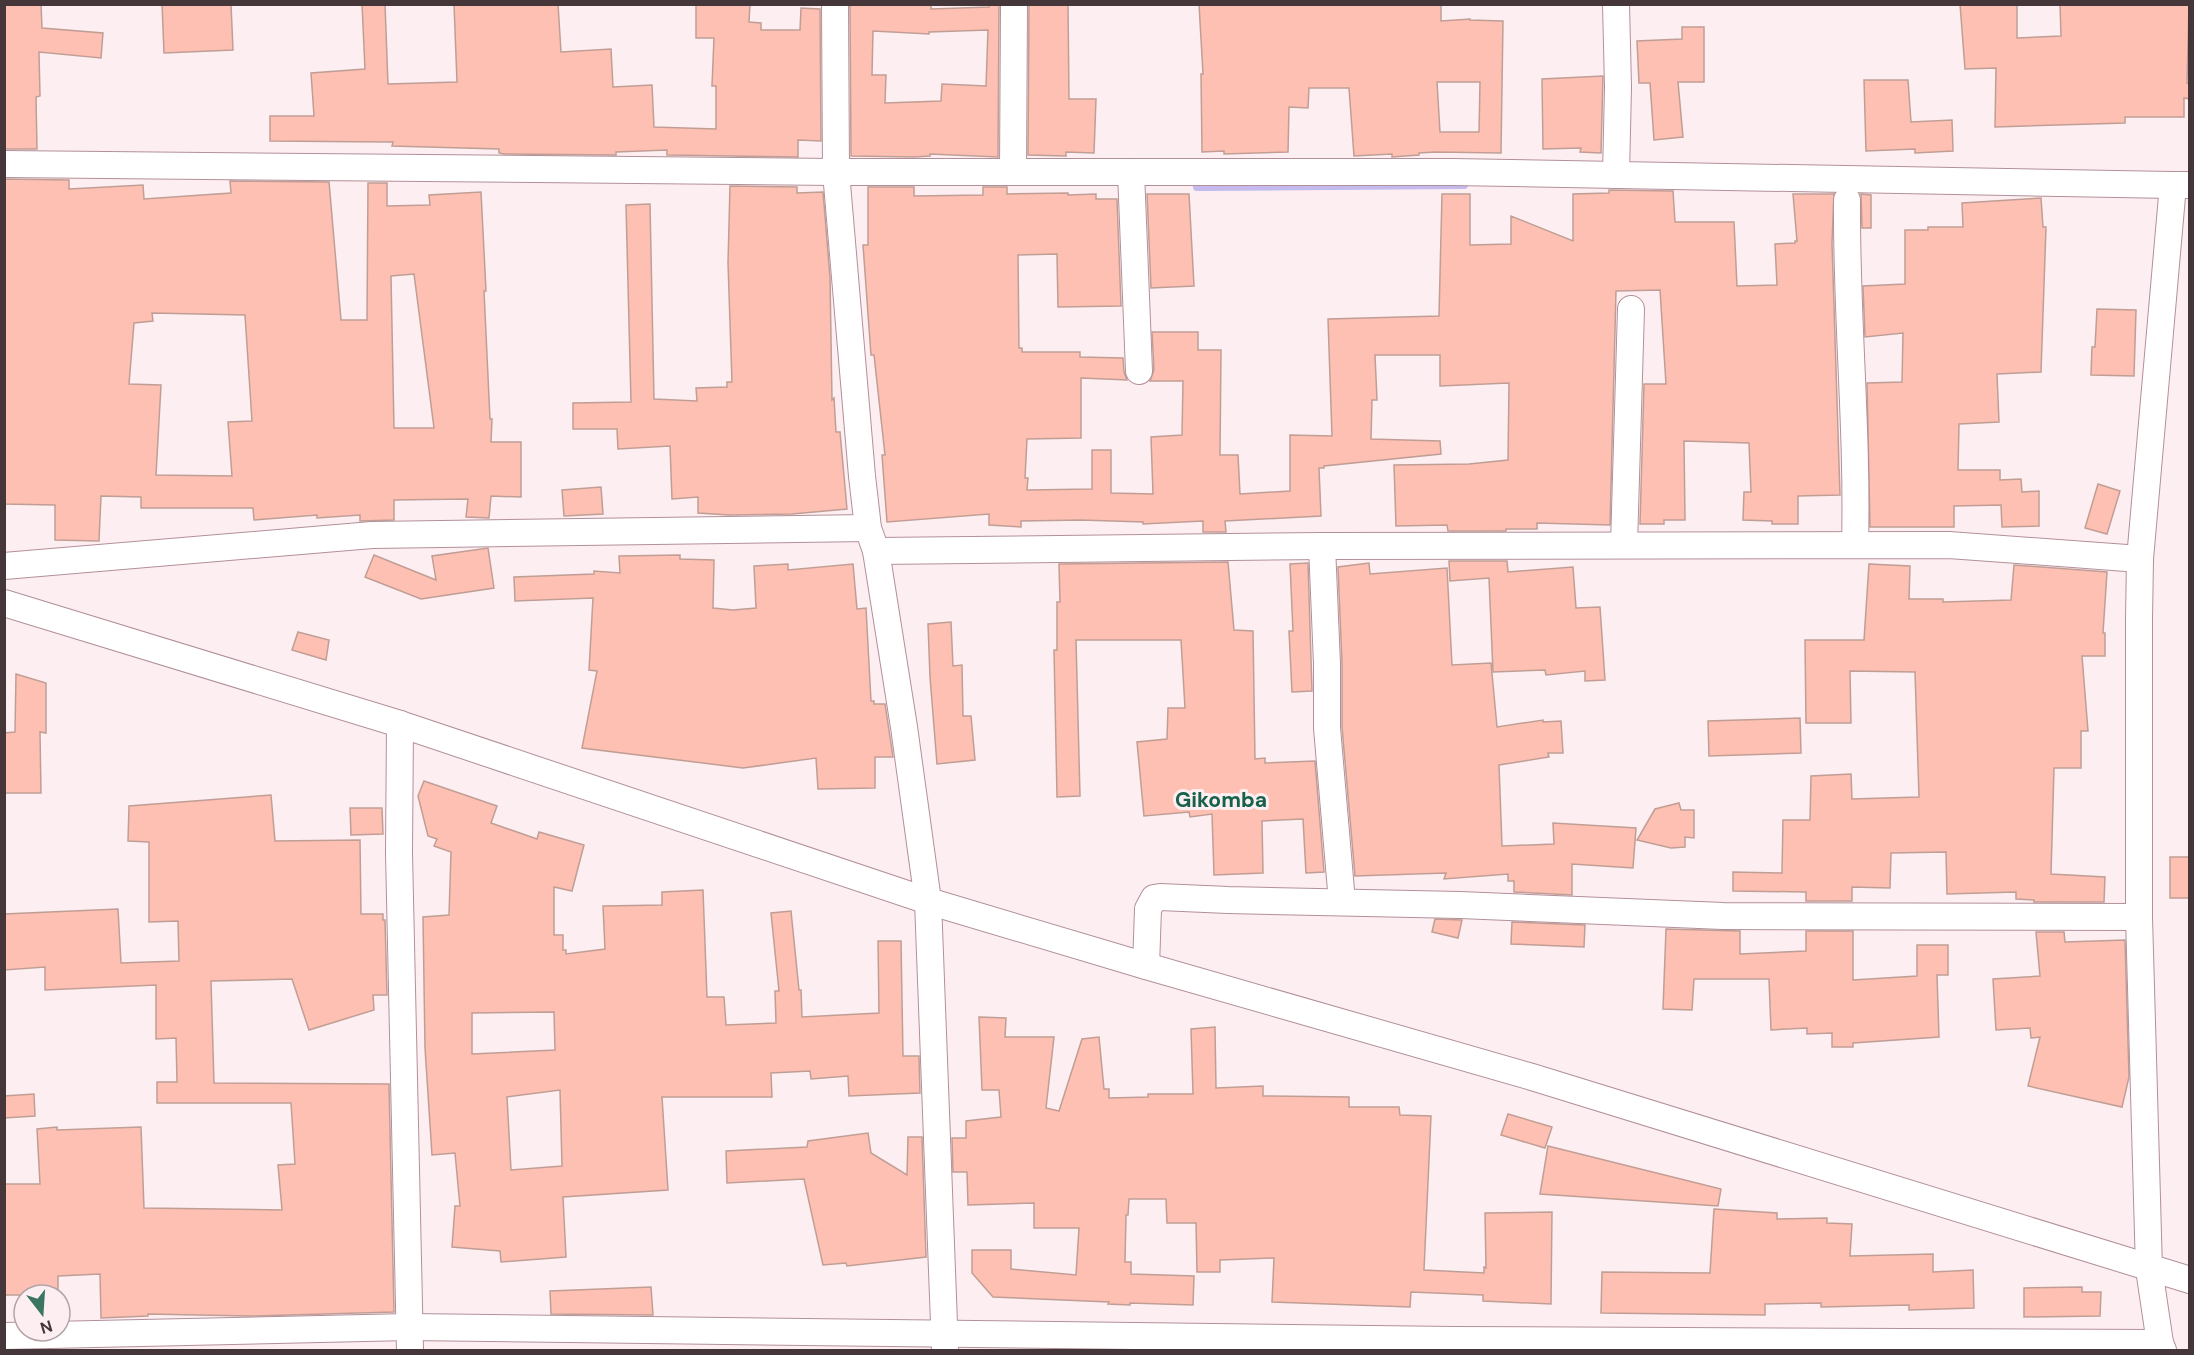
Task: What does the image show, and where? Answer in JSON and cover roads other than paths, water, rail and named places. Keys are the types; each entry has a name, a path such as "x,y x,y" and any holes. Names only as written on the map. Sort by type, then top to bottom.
{"street":[{"path":"835,4 836,172 862,476 904,727 928,901 945,1342"},
{"path":"1013,172 1014,4"},
{"path":"1616,4 1618,87 1616,175"},
{"path":"4,164 836,172 1453,172 2181,185 2140,560 2139,917 2149,1269 2161,1347 4,1336"},
{"path":"1131,172 1138,371"},
{"path":"1847,200 1857,481 1854,545"},
{"path":"1624,545 1631,309"},
{"path":"4,566 372,535 1322,546 1949,545 2140,560"},
{"path":"1322,546 1327,728 1342,902"},
{"path":"4,603 400,724 928,901 1532,1077 2190,1280"},
{"path":"400,724 399,865 409,1339"},
{"path":"1146,966 1148,909 1154,898 1160,897 1460,905 1723,916 2139,917"}],"waterway":[{"path":"1197,187 1464,185"}],"district":[{"name":"Gikomba","path":"1221,800"}]}
